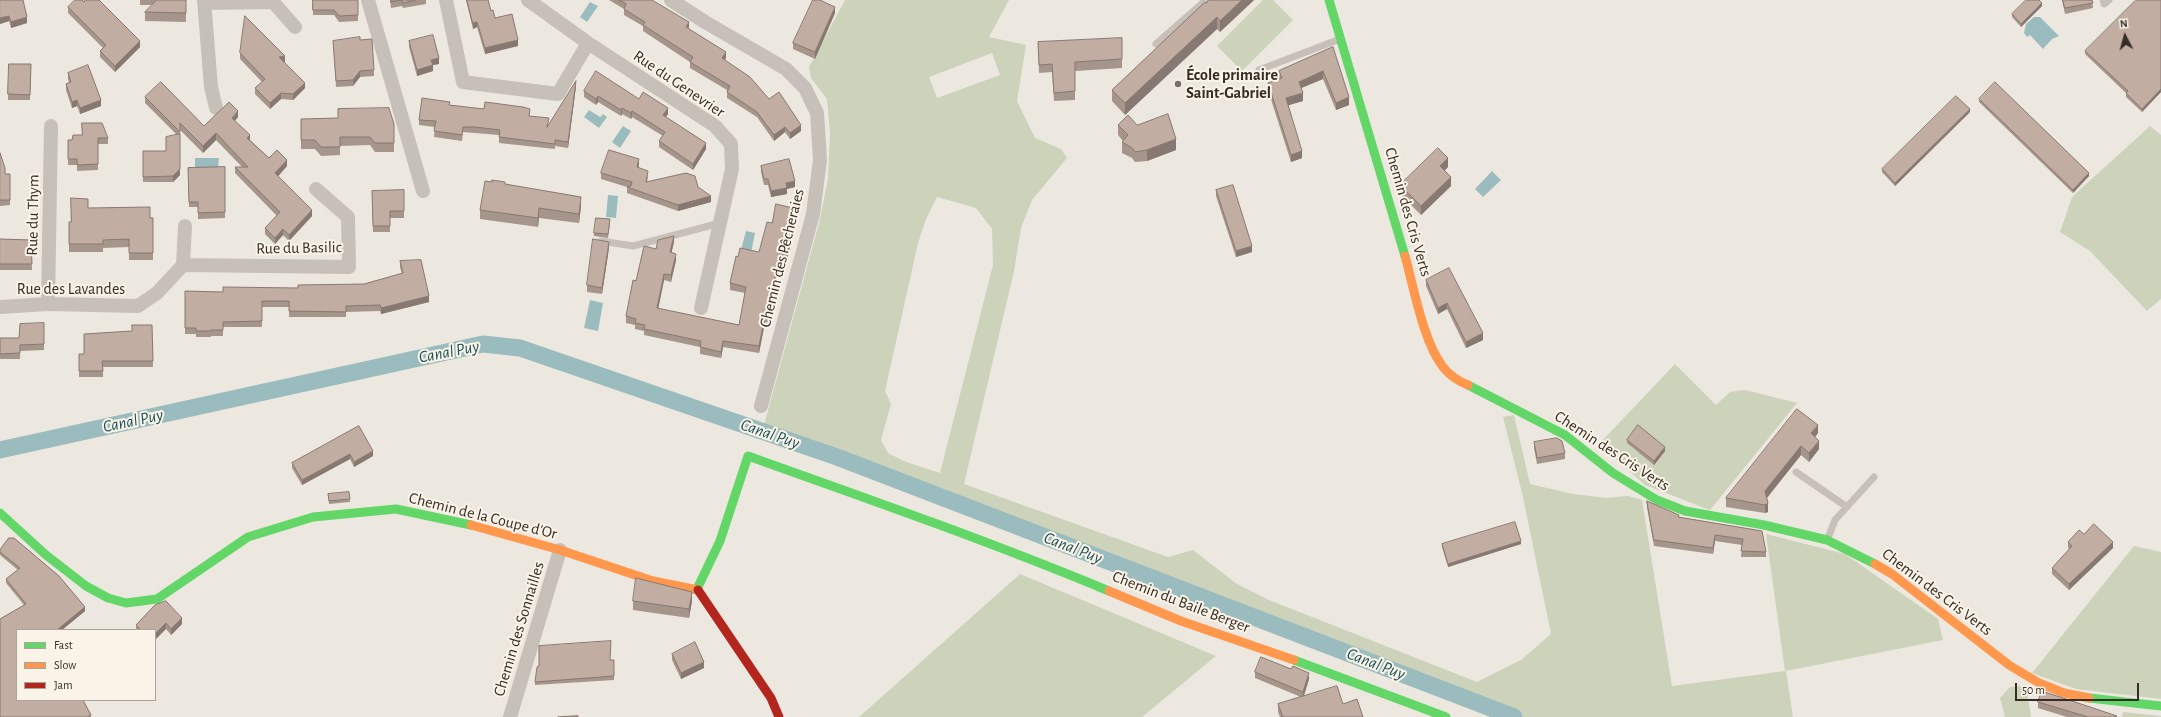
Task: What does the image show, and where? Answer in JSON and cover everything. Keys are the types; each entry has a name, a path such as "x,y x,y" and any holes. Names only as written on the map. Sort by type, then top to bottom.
{"street":[{"path":"368,0 422,191"},
{"path":"446,0 463,82 558,94 588,44"},
{"name":"Rue du Genevrier","path":"528,0 588,44 715,126 731,144 732,169 701,308"},
{"name":"Chemin des Pêcheraies","path":"671,0 705,22 786,69 805,88 817,113 820,160 813,214 761,406"},
{"name":"Chemin des Cris Verts","path":"1329,0 1392,208 1430,344 1443,367 1455,379 1500,400 1565,435 1613,473 1657,500 1685,511 1764,525 1827,540 1865,558 1892,574 2008,666 2039,683 2064,693 2098,700 2161,706"},
{"path":"216,108 211,86 204,1 273,2 295,28"},
{"name":"Rue du Thym","path":"48,304 51,126"},
{"name":"Rue du Basilic","path":"184,265 349,267 348,217 316,189"},
{"path":"184,265 185,226"},
{"name":"Rue des Lavandes","path":"0,307 48,304 138,306 157,294 184,265"},
{"name":"Chemin du Baile Berger","path":"697,589 709,569 733,509 748,456 901,510 1039,562 1181,621 1328,672 1446,717"},
{"name":"Chemin de la Coupe d'Or","path":"0,513 46,555 86,586 108,598 126,603 157,599 248,537 312,517 396,509 456,521 560,550 652,581 697,589"},
{"name":"Chemin des Sonnailles","path":"510,717 560,550"},
{"path":"697,589 708,602 771,698 779,717"}],"lane":[{"path":"1156,44 1206,0"},
{"path":"2103,0 2104,4 2109,0"},
{"path":"1259,70 1340,39"},
{"path":"596,241 633,246 720,223"},
{"path":"1796,472 1847,507"},
{"path":"1827,540 1835,520 1874,477"}],"green space":[{"path":"845,0 1009,0 989,37 1026,45 1017,101 1035,138 1061,149 1067,158 1032,200 1021,228 1014,271 964,484 1168,557 1193,550 1237,584 1269,600 1477,682 1521,660 1551,634 1523,497 1503,417 1514,415 1530,484 1573,494 1606,498 1628,496 1642,500 1672,686 1785,671 1766,534 1845,554 1938,619 1943,640 1786,671 1793,717 1524,717 764,425 819,223 828,179 830,133 827,99 811,78 809,67","holes":["992,53 1000,75 937,98 929,77","937,197 976,208 992,229 993,265 940,473 906,462 888,453 881,440 891,404 885,391 918,243 926,219"]},
{"path":"1263,0 1273,0 1293,20 1242,71 1217,46"},
{"path":"2150,126 2161,135 2161,299 2147,311 2090,251 2060,232 2072,197"},
{"path":"1675,364 1716,405 1730,392 1745,390 1797,403 1710,510 1645,485 1599,444"},
{"path":"2134,546 2161,552 2161,699 2076,689 2032,673"},
{"path":"1020,574 1216,656 1142,717 859,717"},
{"path":"2026,686 2031,717 2005,717 2000,698 2010,687"},
{"path":"2123,712 2161,716 2161,717 2122,717"}],"water":[{"path":"590,2 598,6 587,22 580,17"},
{"path":"2034,17 2040,17 2059,36 2052,39 2043,49 2030,35 2027,37 2024,33 2026,24"},
{"path":"589,110 600,117 603,114 607,117 599,128 584,117"},
{"path":"623,126 631,131 620,148 612,142"},
{"path":"195,158 219,158 218,168 195,168"},
{"path":"1492,171 1501,180 1483,197 1475,189"},
{"path":"608,195 618,196 616,218 606,217"},
{"path":"746,231 755,233 751,253 741,250"},
{"path":"590,300 603,303 598,331 584,328"}],"building":[{"path":"0,0 23,0 27,17 11,22 9,16 0,18"},
{"path":"75,0 82,0 84,2 85,0 99,0 140,41 115,66 100,51 106,45 68,7"},
{"path":"157,0 186,0 186,13 145,12"},
{"path":"313,0 358,0 358,15 339,16 334,10 313,10"},
{"path":"402,0 416,0 403,3"},
{"path":"467,0 488,0 495,18 512,14 518,40 485,48 477,22 473,23"},
{"path":"619,0 652,0 689,22 686,27 726,52 722,58 750,77 769,99 779,92 801,125 790,133 785,127 774,135 757,112 727,92 730,86 690,62 693,57 643,25 645,22 624,9 626,4"},
{"path":"813,0 820,0 835,7 815,52 793,43"},
{"path":"1209,0 1242,0 1220,21 1217,17 1125,103 1112,90 1205,2 1206,3"},
{"path":"2026,0 2039,0 2042,3 2021,24 2012,14"},
{"path":"2063,0 2092,0 2093,3 2065,8"},
{"path":"2136,0 2161,0 2161,89 2142,109 2126,93 2128,91 2085,51"},
{"path":"245,16 285,56 279,57 305,83 293,94 281,93 270,103 255,88 265,79 240,53"},
{"path":"433,35 439,58 431,60 433,65 417,70 409,41"},
{"path":"360,37 360,40 372,39 374,70 360,71 353,80 336,81 333,41"},
{"path":"1122,38 1122,59 1075,62 1075,91 1054,93 1052,64 1039,65 1038,42"},
{"path":"1333,47 1349,97 1336,103 1323,71 1299,82 1303,93 1286,98 1302,151 1291,155 1268,83 1282,78 1279,71"},
{"path":"9,64 31,64 30,95 8,94"},
{"path":"88,65 101,100 80,108 77,100 72,102 66,84 71,82 68,73"},
{"path":"596,71 639,99 643,92 668,108 663,115 706,143 693,164 659,141 665,132 632,111 631,113 622,108 621,110 598,96 596,99 584,91"},
{"path":"576,81 568,142 555,140 555,144 499,137 500,130 475,127 463,127 462,135 434,131 436,121 419,120 422,98 450,102 449,105 484,109 485,102 523,107 530,109 529,116 549,118 547,127"},
{"path":"161,82 204,126 229,102 238,111 232,118 250,135 247,138 269,158 277,150 287,160 275,173 312,210 289,235 283,229 275,238 265,228 280,212 235,167 248,167 216,133 203,146 180,123 180,132 145,97"},
{"path":"1995,82 2089,173 2073,190 1979,99"},
{"path":"1956,96 1970,109 1895,183 1882,169"},
{"path":"389,108 394,124 394,143 375,143 370,137 340,137 340,147 321,147 315,140 301,140 301,119 338,118 338,109"},
{"path":"1168,114 1176,139 1147,150 1135,152 1132,148 1122,142 1128,135 1118,125 1128,115 1137,125"},
{"path":"82,123 102,123 108,138 98,138 98,164 77,165 77,159 68,159 68,140 72,140 73,135 82,135"},
{"path":"180,134 180,169 173,176 143,177 143,151 166,151 166,137"},
{"path":"1438,148 1448,158 1440,166 1451,177 1421,206 1400,185"},
{"path":"609,150 639,159 637,167 648,171 646,182 686,173 695,176 698,187 711,196 678,205 627,187 631,186 632,182 601,173"},
{"path":"0,153 5,168 5,174 10,174 10,200 0,200"},
{"path":"789,159 795,181 786,183 787,188 771,191 768,179 764,179 761,166"},
{"path":"225,167 225,212 198,213 198,202 189,202 188,168"},
{"path":"492,180 505,182 505,184 581,197 579,214 539,208 538,218 480,210 485,181 492,182"},
{"path":"1233,185 1252,246 1236,251 1216,190"},
{"path":"404,190 404,211 390,211 390,226 373,226 372,191"},
{"path":"71,198 88,199 88,208 150,207 150,218 153,218 153,253 129,253 129,239 103,240 103,244 69,244"},
{"path":"776,204 797,209 787,254 780,252 767,316 765,316 759,346 723,341 721,352 700,347 701,341 644,329 645,325 635,323 636,319 626,316 633,280 636,281 644,246 656,249 658,240 674,236 670,252 676,254 671,275 664,274 657,308 739,325 746,287 730,283 736,256 738,257 740,248 759,252 767,222 772,223"},
{"path":"596,218 610,219 608,234 594,233"},
{"path":"0,239 31,240 32,264 0,264"},
{"path":"593,239 609,242 602,288 587,285"},
{"path":"421,260 429,296 381,308 380,305 346,306 346,312 289,311 289,301 262,301 262,321 223,322 223,330 196,331 196,328 185,328 185,291 223,292 223,287 298,288 298,285 364,284 403,273 400,261"},
{"path":"1449,268 1483,333 1466,342 1447,303 1438,308 1426,280"},
{"path":"44,323 44,344 20,345 20,353 0,354 0,338 19,338 20,324"},
{"path":"132,325 152,325 153,361 102,361 103,371 79,371 79,354 84,354 84,334 132,331"},
{"path":"1797,409 1818,425 1811,433 1819,441 1809,453 1801,446 1765,491 1768,503 1765,505 1726,498"},
{"path":"1638,425 1665,447 1654,461 1627,440"},
{"path":"359,426 373,451 354,462 350,454 302,480 292,463"},
{"path":"1557,438 1562,441 1565,453 1537,458 1534,442"},
{"path":"349,492 350,499 329,501 328,494"},
{"path":"1647,501 1679,515 1678,517 1762,531 1766,552 1741,551 1743,539 1715,535 1713,548 1654,540"},
{"path":"1515,522 1521,541 1448,564 1442,544"},
{"path":"2094,524 2113,542 2069,584 2052,568 2072,546 2068,542 2079,530 2084,534"},
{"path":"9,538 14,538 59,576 85,607 58,629 16,629 16,701 84,701 91,715 87,717 0,717 0,619 26,604 6,579 20,568 0,552"},
{"path":"636,578 692,592 689,609 633,601"},
{"path":"166,601 182,618 171,629 166,623 156,633 156,629 140,629 136,625 155,605"},
{"path":"611,641 610,660 614,660 614,676 535,682 537,667 539,666 539,646"},
{"path":"695,642 704,662 681,673 672,654"},
{"path":"1261,657 1291,669 1293,666 1309,673 1303,692 1255,672"},
{"path":"1337,686 1343,704 1357,699 1363,717 1283,717 1278,704"},
{"path":"2042,691 2117,716 2088,717 2038,702"}],"waterway":[{"name":"Canal Puy","path":"0,450 483,344 520,348 837,457 1514,717"}],"traffic: fast":[{"path":"1329,0 1405,256"},
{"path":"1468,385 1565,435 1613,473 1657,500 1685,511 1764,525 1827,540 1875,564"},
{"path":"697,589 720,541 748,456 975,538 1109,591"},
{"path":"0,513 46,555 86,586 108,598 126,603 157,599 248,537 313,517 396,509 471,525"},
{"path":"1294,660 1446,717"},
{"path":"2089,698 2161,706"}],"traffic: slow":[{"path":"1405,256 1425,329 1436,356 1448,373 1468,385"},
{"path":"471,525 560,550 653,581 698,590"},
{"path":"1875,564 1892,574 2009,665 2039,683 2064,693 2089,698"},
{"path":"1109,591 1181,621 1294,660"}],"traffic: jam":[{"path":"698,590 771,698 779,717"}],"place":[{"name":"École primaire Saint-Gabriel","path":"1178,84"}]}
